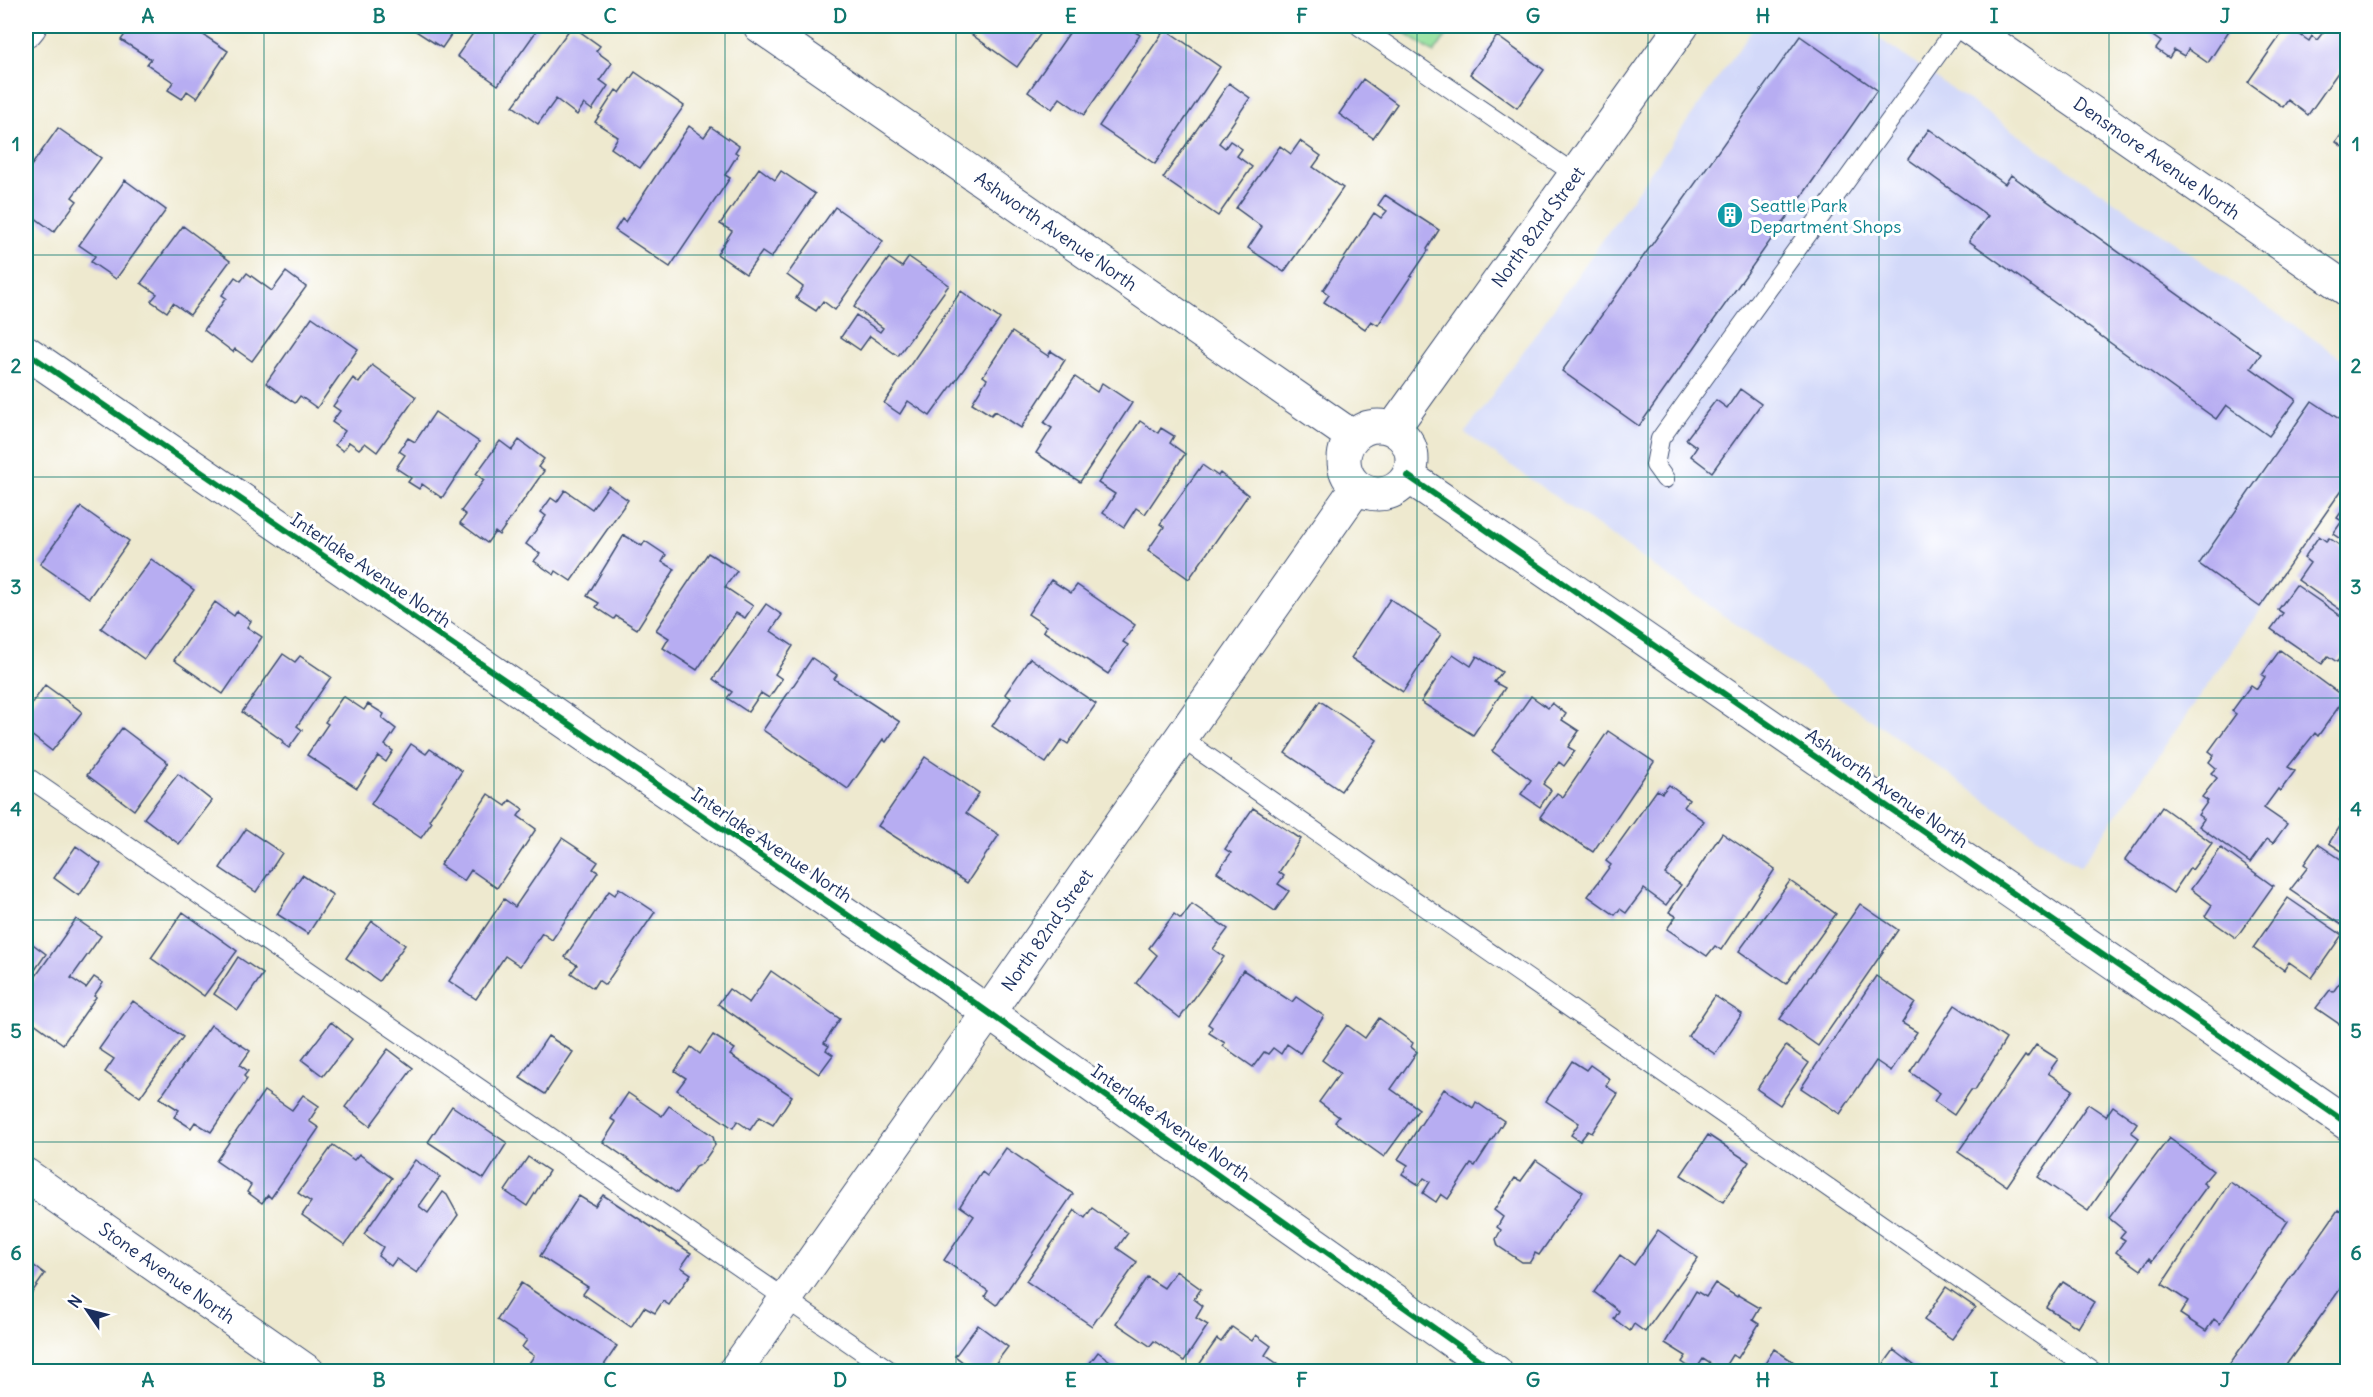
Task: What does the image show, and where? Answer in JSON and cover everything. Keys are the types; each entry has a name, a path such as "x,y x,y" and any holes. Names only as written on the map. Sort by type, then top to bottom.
{"street":[{"path":"26,31 30,26"},
{"name":"Ashworth Avenue North","path":"760,26 1353,437"},
{"name":"North 82nd Street","path":"1393,429 1682,26"},
{"name":"Densmore Avenue North","path":"1967,26 2348,290"},
{"name":"Interlake Avenue North","path":"26,352 988,1013 1496,1371"},
{"path":"1371,426 1393,429 1409,443 1412,465 1408,476 1401,486 1391,492 1379,494 1357,487 1349,478 1344,457 1353,437 1361,430 1371,426"},
{"name":"Ashworth Avenue North","path":"1408,476 2348,1124"},
{"name":"North 82nd Street","path":"734,1371 1357,487"},
{"name":"Stone Avenue North","path":"26,1175 308,1371"}],"lane":[{"path":"1359,26 1576,175"},
{"path":"1665,479 1654,465 1660,439 1958,26"},
{"path":"1181,738 2094,1371"},
{"path":"26,776 892,1371"}],"shaded area":[{"path":"1755,26 1861,26 2347,362 2347,486 2080,867 1465,433"}],"green space":[{"path":"1395,26 1453,26 1434,53"}],"building":[{"path":"131,26 190,26 228,51 197,98 187,91 182,99 168,90 173,82 147,64 151,59 121,40"},
{"path":"408,26 457,26 442,48"},
{"path":"478,26 540,26 498,85 457,56"},
{"path":"572,26 600,46 596,51 612,63 600,80 608,86 592,110 584,104 577,115 556,99 538,124 513,106"},
{"path":"978,26 1046,26 1017,67 971,34"},
{"path":"1074,26 1126,26 1140,35 1084,115 1060,98 1052,109 1028,92"},
{"path":"2153,26 2232,26 2208,63 2188,49 2184,56 2174,50 2169,58 2156,49 2161,42 2150,34 2155,27"},
{"path":"2287,26 2309,41 2312,36 2317,40 2328,26 2337,26 2348,33 2348,73 2341,68 2308,115 2288,100 2283,107 2248,82"},
{"path":"1165,29 1220,67 1155,164 1099,126"},
{"path":"1497,36 1544,70 1517,108 1470,74"},
{"name":"Seattle Park Department Shops","path":"1800,36 1877,90 1639,426 1562,371"},
{"path":"635,72 684,106 640,168 611,148 618,137 595,122 616,90 620,93"},
{"path":"1363,79 1397,104 1373,138 1339,114"},
{"path":"1229,83 1250,98 1219,143 1225,148 1230,141 1242,149 1237,156 1252,167 1218,216 1163,178"},
{"path":"2348,125 2348,151 2336,142"},
{"path":"689,126 704,137 711,127 739,146 735,152 738,154 725,175 730,178 670,267 615,230 622,219 625,222"},
{"path":"58,128 101,158 72,197 77,201 54,232 26,211 26,173"},
{"path":"1929,129 2005,184 2011,175 2261,354 2251,368 2296,400 2269,436 2226,405 2216,419 1969,241 1988,216 1908,159"},
{"path":"1300,141 1321,156 1313,167 1343,188 1284,272 1248,248 1262,227 1236,208 1280,146 1291,154"},
{"path":"759,168 775,180 781,171 815,194 771,258 762,252 746,274 717,254 732,231 720,224"},
{"path":"125,180 166,210 116,279 91,262 95,256 79,245"},
{"path":"1385,195 1439,230 1427,249 1428,251 1378,325 1371,321 1365,329 1324,302 1329,295 1323,290 1374,213 1381,218 1387,211 1378,205"},
{"path":"835,207 883,241 835,310 823,301 816,311 796,298 803,287 787,275"},
{"path":"183,226 230,261 190,315 173,303 167,312 151,301 157,294 141,283"},
{"path":"909,257 949,285 898,356 870,336 860,350 841,337 856,315 880,332 883,328 854,307 889,258 902,267"},
{"path":"286,272 306,287 252,361 235,349 233,352 204,330 226,298 222,295 235,277 241,281 247,273 272,291"},
{"path":"961,291 1000,319 930,416 908,401 900,414 884,403"},
{"path":"312,317 358,349 317,408 300,396 295,403 266,383"},
{"path":"1012,332 1048,356 1051,351 1065,360 1021,428 995,411 991,415 972,403 987,379 983,376"},
{"path":"372,365 416,397 377,452 365,443 359,449 349,442 343,451 335,445 345,431 332,422 340,411 333,406 353,378 359,383"},
{"path":"1075,377 1097,392 1102,383 1132,403 1080,482 1036,453 1052,428 1044,423"},
{"path":"1740,389 1761,404 1712,472 1691,456 1697,447 1686,439 1716,400 1727,408"},
{"path":"2312,401 2348,425 2348,481 2260,607 2199,564"},
{"path":"435,412 479,442 442,498 422,484 419,489 408,482 411,478 396,468 405,455 399,451 408,438 415,442"},
{"path":"1140,421 1158,433 1161,428 1174,436 1170,443 1185,454 1145,514 1136,508 1124,527 1103,513 1115,494 1098,483"},
{"path":"519,440 544,459 538,467 544,471 499,535 495,532 487,543 460,523 466,515 461,511 484,480 476,474 500,441 512,450"},
{"path":"1202,465 1218,476 1220,473 1248,495 1189,579 1148,550 1164,527 1160,524"},
{"path":"608,486 628,500 571,581 556,571 554,575 534,561 540,554 526,544 546,516 541,512 551,498 557,502 565,490 592,509"},
{"path":"2348,502 2348,544 2333,534 2342,521 2337,518"},
{"path":"81,507 129,541 89,598 40,564"},
{"path":"624,535 642,546 645,541 666,555 662,562 675,569 637,629 616,616 614,619 596,607 599,603 587,596"},
{"path":"2319,536 2326,541 2329,538 2348,551 2348,615 2298,580 2310,563 2304,558"},
{"path":"708,553 737,571 725,587 753,606 745,618 736,613 697,670 663,648 669,638 656,630"},
{"path":"151,559 194,590 144,659 101,628"},
{"path":"1051,580 1071,593 1077,585 1135,625 1123,642 1128,645 1108,674 1043,631 1046,626 1028,614"},
{"path":"2296,585 2348,621 2348,647 2337,662 2328,656 2322,664 2271,629 2283,613 2278,610"},
{"path":"1390,599 1441,634 1403,692 1351,658"},
{"path":"215,602 234,616 237,611 251,621 247,627 262,637 223,694 174,660"},
{"path":"766,604 782,615 771,631 793,646 775,674 782,679 769,698 761,693 748,712 727,698 732,692 713,679"},
{"path":"2280,650 2345,698 2318,736 2315,733 2288,767 2295,771 2264,808 2287,824 2273,843 2267,839 2250,863 2199,826 2204,819 2198,815 2208,801 2202,797 2217,778 2211,773 2216,768 2209,762 2214,755 2209,751 2236,714 2232,711 2251,685 2257,689 2265,677 2262,675"},
{"path":"283,654 295,662 300,656 331,677 297,726 302,730 289,748 282,743 283,741 242,712"},
{"path":"1453,654 1471,666 1477,656 1502,672 1494,682 1505,688 1473,735 1421,702"},
{"path":"812,658 837,675 834,679 900,722 886,742 883,739 848,789 763,730"},
{"path":"1030,658 1096,704 1068,744 1062,740 1046,763 992,726 1011,698 1005,694"},
{"path":"45,685 82,712 52,751 26,731 26,712"},
{"path":"343,696 364,710 368,704 384,714 382,718 396,729 385,745 393,751 386,762 378,756 357,788 307,755 328,724 325,722"},
{"path":"1531,696 1548,708 1552,703 1566,714 1562,720 1579,731 1568,747 1575,751 1564,766 1559,762 1543,784 1551,790 1540,807 1521,794 1531,780 1492,751"},
{"path":"1320,701 1377,740 1341,791 1285,753"},
{"path":"122,728 168,763 134,810 87,775"},
{"path":"1608,731 1654,762 1593,852 1540,817 1557,793 1563,797"},
{"path":"411,744 426,754 430,749 462,771 429,820 432,822 421,838 371,804"},
{"path":"925,757 979,793 966,813 999,835 967,883 878,826"},
{"path":"178,774 212,801 179,844 144,818"},
{"path":"1669,785 1689,800 1684,807 1704,821 1665,874 1681,885 1666,905 1644,889 1626,913 1620,909 1615,915 1588,896 1611,865 1606,861 1657,790 1662,793"},
{"path":"488,794 506,806 510,800 523,809 518,816 536,829 497,888 471,870 464,881 440,865"},
{"path":"2162,807 2212,843 2192,870 2190,868 2173,893 2125,860"},
{"path":"1253,808 1301,839 1279,872 1284,876 1278,884 1289,891 1275,911 1217,872 1231,853 1225,849"},
{"path":"2348,809 2348,855 2329,843 2343,822 2340,820"},
{"path":"246,829 282,853 256,892 220,868"},
{"path":"1722,833 1775,869 1721,950 1715,946 1707,956 1667,929 1676,916 1669,912"},
{"path":"562,838 598,862 593,869 598,872 552,940 542,933 520,966 505,956 476,999 449,981 504,899 515,907"},
{"path":"2318,844 2348,864 2348,919 2343,926 2290,890 2308,867 2304,864"},
{"path":"76,846 101,864 79,896 54,878"},
{"path":"2221,848 2273,886 2236,938 2205,916 2212,905 2191,889"},
{"path":"302,875 333,895 308,934 277,914"},
{"path":"1790,881 1836,914 1786,984 1739,951"},
{"path":"619,888 655,912 605,985 598,980 593,988 571,973 577,965 565,957 609,891 615,895"},
{"path":"2288,898 2342,935 2312,978 2289,962 2284,970 2253,948"},
{"path":"1192,904 1228,929 1213,949 1224,957 1180,1018 1136,983 1157,955 1149,948 1174,914 1181,919"},
{"path":"1860,904 1898,930 1818,1046 1780,1019"},
{"path":"183,912 237,951 204,996 151,958"},
{"path":"76,919 101,936 71,978 86,988 94,977 103,983 94,996 96,997 63,1044 26,1017 26,990"},
{"path":"372,921 405,945 379,981 346,958"},
{"path":"26,939 46,954 26,983"},
{"path":"238,957 263,974 238,1010 214,994"},
{"path":"1243,970 1292,1002 1296,997 1324,1016 1300,1053 1287,1044 1281,1054 1273,1048 1268,1054 1264,1052 1253,1067 1223,1046 1225,1043 1209,1033 1212,1027 1208,1024"},
{"path":"771,971 840,1019 824,1043 829,1046 826,1050 833,1055 819,1074 718,1004 729,989 749,1003"},
{"path":"2348,971 2348,1030 2316,1008 2330,990 2333,992"},
{"path":"1876,976 1915,1003 1902,1023 1917,1032 1891,1071 1876,1061 1840,1114 1801,1088"},
{"path":"1715,996 1742,1014 1715,1054 1688,1036"},
{"path":"133,1001 183,1037 140,1097 105,1072 114,1059 99,1049"},
{"path":"1955,1005 2006,1039 1975,1090 1971,1090 1954,1115 1934,1101 1940,1093 1910,1072"},
{"path":"1379,1018 1413,1043 1411,1047 1417,1052 1391,1089 1419,1109 1384,1157 1335,1122 1339,1117 1319,1102 1340,1073 1322,1060 1347,1025 1365,1038"},
{"path":"331,1022 352,1039 323,1076 302,1060"},
{"path":"211,1025 250,1051 240,1065 248,1071 244,1076 247,1079 211,1132 195,1122 191,1128 174,1117 179,1110 160,1098"},
{"path":"713,1035 735,1049 730,1055 792,1096 773,1125 759,1117 750,1130 737,1121 733,1128 677,1090 686,1078 675,1071 691,1047 700,1054"},
{"path":"548,1036 573,1052 545,1094 520,1078"},
{"path":"2036,1045 2058,1059 2048,1073 2073,1090 2007,1186 1958,1152 2025,1056 2027,1058"},
{"path":"1786,1046 1809,1063 1780,1105 1757,1089"},
{"path":"388,1049 413,1068 370,1126 345,1107"},
{"path":"1572,1061 1586,1070 1590,1065 1610,1079 1606,1086 1618,1094 1592,1133 1588,1131 1580,1141 1571,1135 1579,1123 1546,1101"},
{"path":"1444,1089 1473,1108 1476,1102 1504,1121 1475,1166 1471,1164 1448,1199 1441,1194 1436,1202 1423,1193 1430,1182 1424,1178 1419,1185 1402,1174 1408,1165 1398,1159"},
{"path":"264,1091 292,1110 303,1095 319,1106 309,1121 319,1128 271,1198 268,1195 262,1203 247,1192 251,1185 216,1161"},
{"path":"628,1093 662,1116 669,1106 713,1136 715,1145 702,1164 695,1167 677,1193 603,1142 616,1122 611,1119"},
{"path":"2088,1104 2106,1116 2113,1106 2137,1123 2131,1132 2139,1138 2088,1211 2038,1177"},
{"path":"452,1106 507,1143 484,1179 428,1142"},
{"path":"1708,1135 1749,1162 1723,1202 1681,1175"},
{"path":"2169,1138 2213,1171 2203,1183 2207,1186 2152,1261 2149,1258 2141,1270 2116,1252 2125,1240 2120,1237 2125,1231 2109,1218"},
{"path":"333,1145 354,1160 359,1154 392,1178 345,1245 302,1215 311,1202 298,1193"},
{"path":"1006,1148 1073,1194 997,1305 985,1296 988,1291 944,1260 974,1216 960,1206 982,1172 987,1176"},
{"path":"528,1157 549,1171 527,1206 505,1191"},
{"path":"415,1160 440,1177 419,1206 428,1213 443,1192 458,1215 417,1273 396,1259 391,1266 378,1256 383,1247 364,1234"},
{"path":"1536,1160 1583,1192 1539,1255 1535,1253 1530,1262 1522,1262 1498,1246 1496,1239 1501,1230 1497,1227 1503,1217 1494,1210 1515,1178 1521,1181"},
{"path":"2230,1182 2288,1221 2220,1324 2214,1319 2206,1331 2180,1314 2188,1301 2162,1284"},
{"path":"603,1195 691,1253 681,1267 691,1274 669,1305 663,1301 655,1313 644,1307 631,1327 583,1294 588,1287 540,1256 579,1196 595,1206"},
{"path":"1092,1208 1128,1233 1117,1248 1137,1262 1092,1326 1026,1281 1075,1210 1085,1218"},
{"path":"2338,1210 2348,1216 2348,1278 2282,1372 2224,1372"},
{"path":"1658,1230 1698,1258 1645,1332 1634,1324 1630,1331 1614,1319 1619,1311 1594,1292 1620,1255 1634,1265"},
{"path":"26,1260 45,1274 26,1301"},
{"path":"1176,1271 1201,1289 1194,1299 1203,1306 1196,1318 1208,1325 1184,1361 1154,1341 1150,1346 1116,1323 1147,1277 1164,1288"},
{"path":"2063,1282 2094,1302 2078,1328 2046,1307"},
{"path":"521,1283 617,1346 604,1365 608,1368 606,1372 523,1372 534,1356 522,1347 527,1340 497,1320"},
{"path":"1715,1283 1760,1308 1753,1320 1759,1324 1738,1358 1732,1355 1722,1371 1703,1359 1695,1371 1682,1362 1686,1356 1665,1343 1696,1291 1706,1297"},
{"path":"1946,1287 1975,1307 1952,1339 1924,1320"},
{"path":"978,1325 1008,1347 989,1372 976,1372 955,1356"},
{"path":"1232,1327 1252,1341 1256,1335 1271,1346 1265,1355 1289,1372 1194,1372 1217,1339 1221,1342"},
{"path":"1774,1349 1809,1372 1760,1372"},
{"path":"1894,1350 1923,1372 1878,1372"},
{"path":"1098,1352 1125,1372 1083,1372"}],"cycle path":[{"path":"26,352 941,979 1496,1372"},
{"path":"1408,476 2348,1124"}],"place":[{"name":"Seattle Park Department Shops","path":"1730,215"}]}
